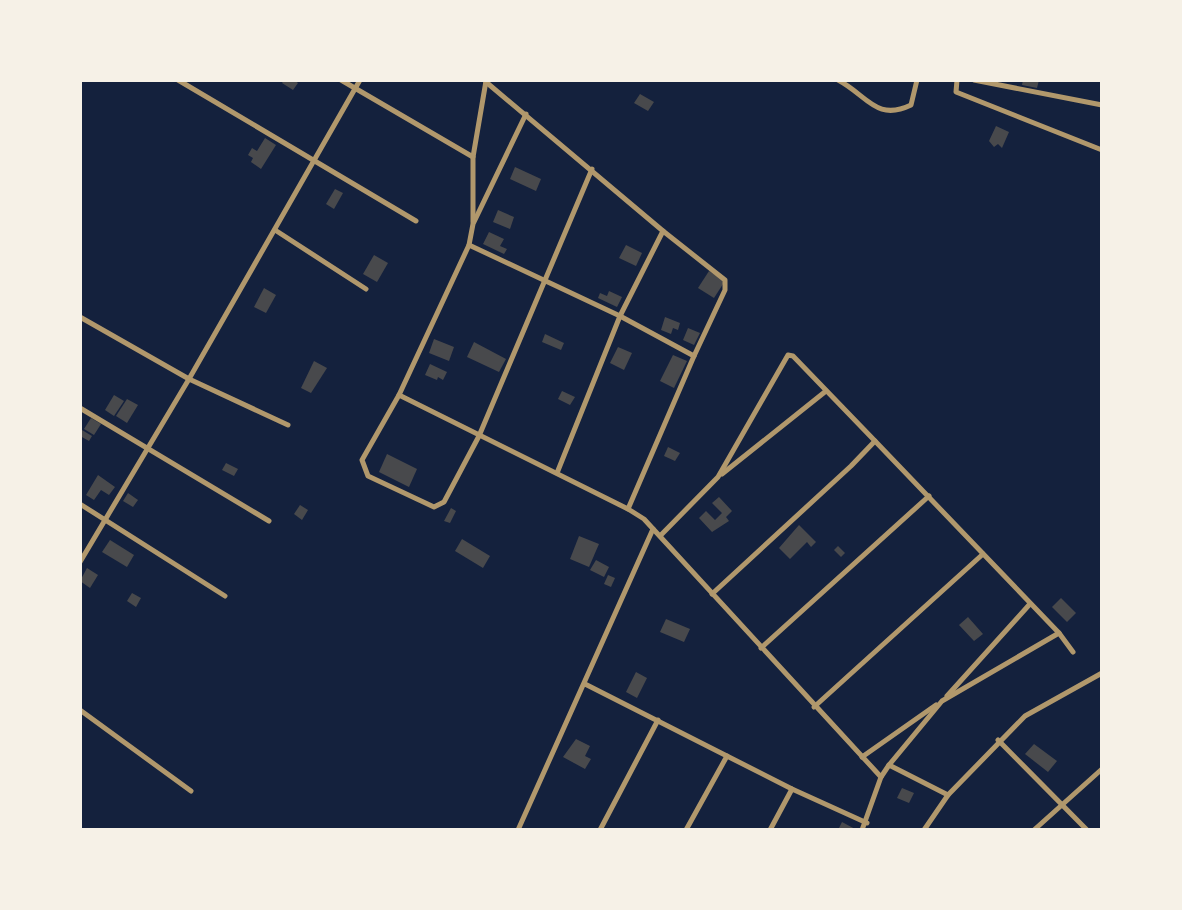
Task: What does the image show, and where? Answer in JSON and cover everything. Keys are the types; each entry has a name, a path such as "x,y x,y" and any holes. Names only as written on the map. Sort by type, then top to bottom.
{"street":[{"path":"178,80 416,221"},
{"path":"341,80 473,157"},
{"path":"80,562 360,80"},
{"path":"838,80 886,112 898,112 911,105 917,80"},
{"path":"957,80 956,92 1102,150"},
{"path":"974,80 1102,105"},
{"path":"592,169 479,436 439,506 434,507 368,476 362,460 399,395 469,245 473,224 473,157 486,81 592,169 663,231 721,275 726,284 628,509"},
{"path":"473,224 526,114"},
{"path":"275,230 366,289"},
{"path":"557,473 620,316 663,231"},
{"path":"469,245 620,316 694,356"},
{"path":"80,317 189,379 288,425"},
{"path":"718,477 786,356 793,356 1059,633 1073,652"},
{"path":"660,536 718,477 826,391"},
{"path":"399,395 628,509 660,536 881,777"},
{"path":"80,408 269,521"},
{"path":"712,594 875,441"},
{"path":"761,648 929,496"},
{"path":"80,504 225,596"},
{"path":"518,830 653,529"},
{"path":"814,707 983,554"},
{"path":"862,830 881,777 889,765 1029,605"},
{"path":"862,757 942,701 1059,633"},
{"path":"924,830 948,795 998,740 1025,716 1102,673"},
{"path":"585,684 792,789 867,823"},
{"path":"80,710 191,791"},
{"path":"600,830 658,720"},
{"path":"998,740 1087,830"},
{"path":"686,830 727,756"},
{"path":"889,765 948,795"},
{"path":"1034,830 1102,769"},
{"path":"770,830 792,789"}],"building":[{"path":"284,80 298,83 293,90 282,83"},
{"path":"1023,80 1039,80 1037,88 1022,85"},
{"path":"640,94 654,102 648,111 634,103"},
{"path":"996,126 1009,132 1002,148 998,144 994,147 989,141"},
{"path":"265,138 276,145 261,169 251,162 253,158 248,155 252,148 257,151"},
{"path":"515,167 541,179 536,191 510,179"},
{"path":"335,189 343,193 334,209 326,204"},
{"path":"498,210 514,217 510,229 493,222"},
{"path":"489,232 504,239 500,246 507,249 504,254 483,244"},
{"path":"626,245 642,253 636,266 619,258"},
{"path":"374,255 388,263 377,282 363,274"},
{"path":"709,271 725,281 714,298 698,288"},
{"path":"264,288 276,295 266,313 254,307"},
{"path":"609,291 622,297 617,307 598,298 600,293 607,296"},
{"path":"665,317 680,323 678,330 673,328 671,334 661,330"},
{"path":"688,328 700,333 694,345 683,340"},
{"path":"545,334 564,343 561,350 542,342"},
{"path":"434,339 454,347 449,361 429,353"},
{"path":"474,342 506,359 499,372 467,357"},
{"path":"618,347 632,353 624,370 610,363"},
{"path":"673,355 687,361 674,388 660,381"},
{"path":"314,361 327,368 311,393 301,388"},
{"path":"430,364 447,372 443,380 425,375"},
{"path":"562,391 575,397 570,405 558,399"},
{"path":"114,395 124,401 114,416 105,410"},
{"path":"127,399 138,405 127,423 116,416"},
{"path":"91,418 101,424 94,435 84,429"},
{"path":"82,430 92,436 89,441 80,436"},
{"path":"668,447 680,453 675,461 664,456"},
{"path":"387,454 417,469 409,487 379,472"},
{"path":"226,463 238,469 234,476 222,470"},
{"path":"98,475 115,487 109,495 101,490 94,500 86,495"},
{"path":"128,493 138,500 133,507 123,501"},
{"path":"719,497 732,511 726,517 729,521 712,532 699,518 706,511 715,520 722,513 712,503"},
{"path":"300,505 308,510 302,520 294,514"},
{"path":"451,508 456,511 450,523 444,521"},
{"path":"799,525 816,542 811,547 807,542 790,559 779,548"},
{"path":"579,536 599,544 589,567 570,559"},
{"path":"462,539 490,556 483,568 455,551"},
{"path":"110,540 134,555 127,567 102,552"},
{"path":"838,546 845,553 841,557 834,550"},
{"path":"596,560 609,567 604,577 590,570"},
{"path":"87,568 98,575 90,588 80,581"},
{"path":"608,575 615,578 611,587 604,584"},
{"path":"132,593 141,598 136,607 127,601"},
{"path":"1061,598 1076,613 1067,622 1052,607"},
{"path":"968,617 983,634 974,641 959,625"},
{"path":"666,619 690,629 684,642 660,632"},
{"path":"636,672 647,678 637,698 626,692"},
{"path":"576,739 590,746 585,756 591,759 585,769 563,757"},
{"path":"1034,744 1057,761 1048,772 1025,754"},
{"path":"902,788 914,793 909,803 897,798"},
{"path":"842,822 857,830 838,830"}]}
